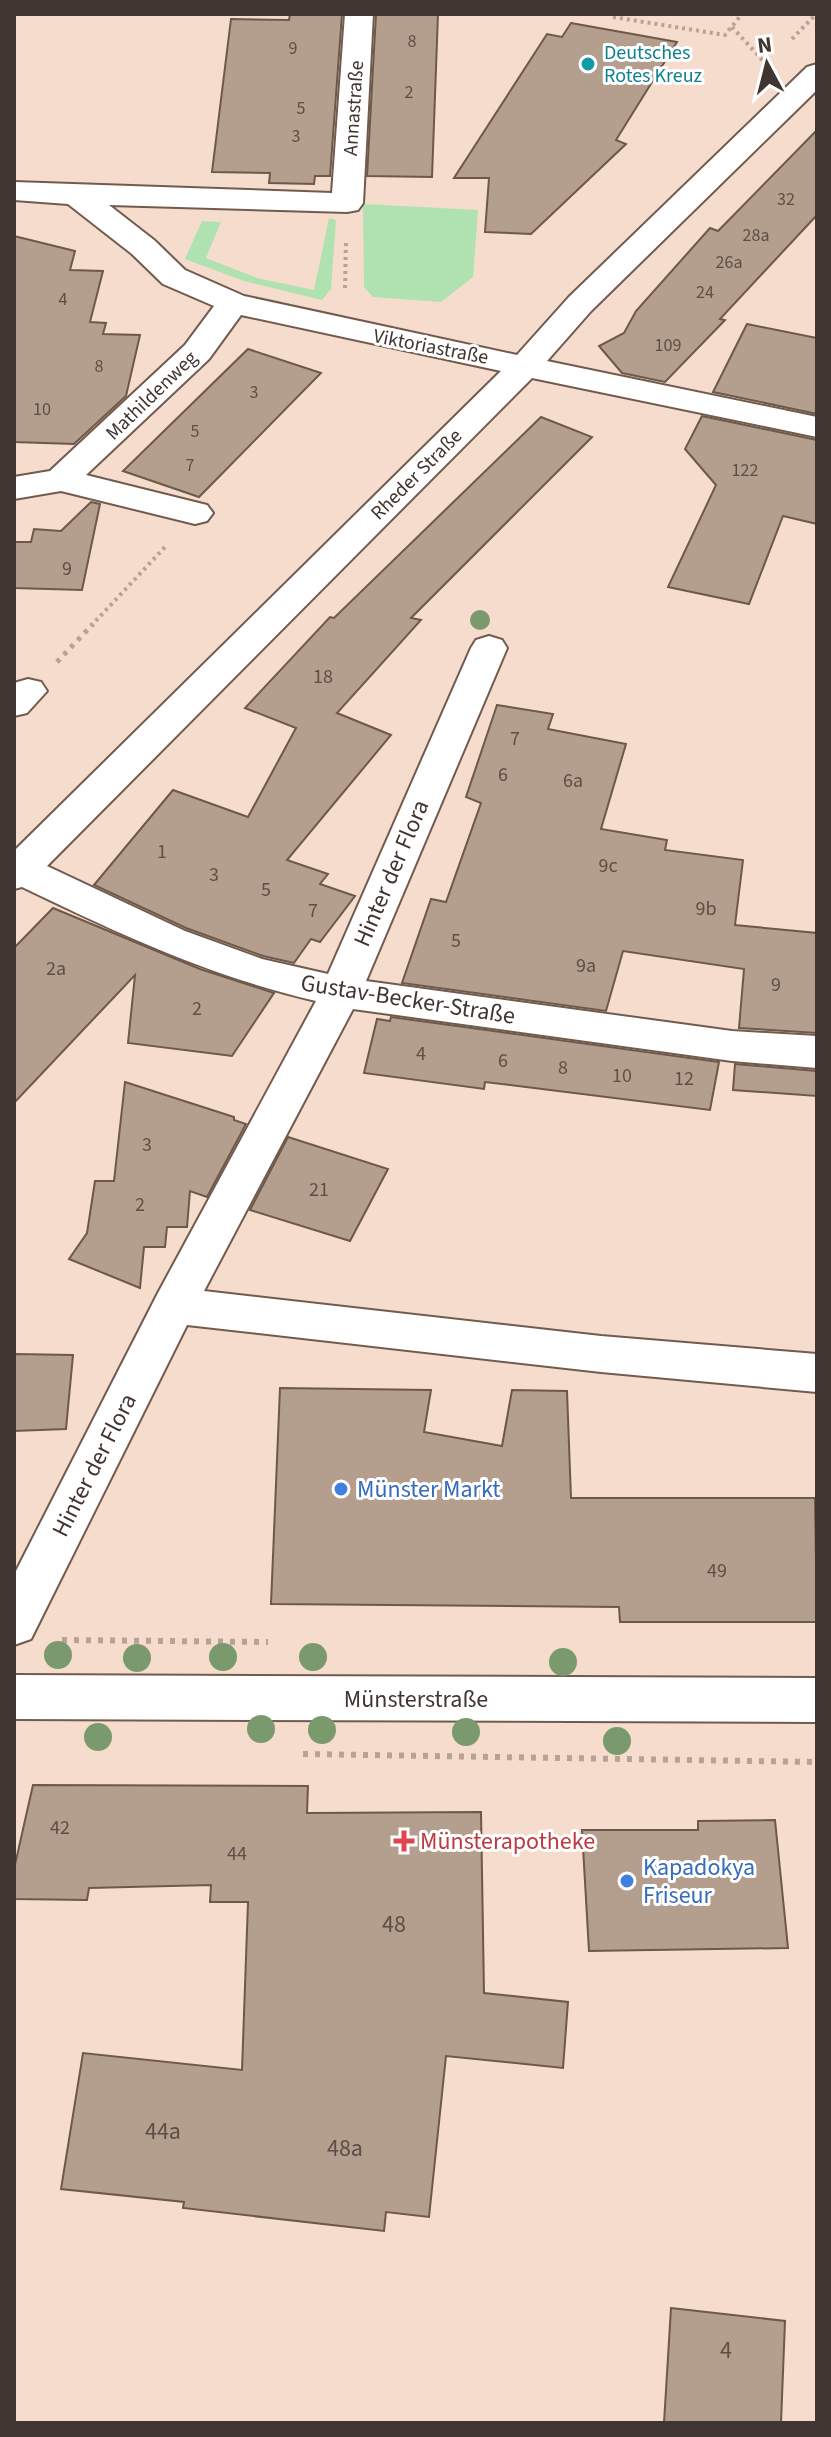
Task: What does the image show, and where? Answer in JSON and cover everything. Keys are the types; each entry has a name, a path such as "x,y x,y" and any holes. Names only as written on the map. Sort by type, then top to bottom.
{"street":[{"name":"Annastraße","path":"347,203 359,14"},
{"name":"Rheder Straße","path":"17,872 526,365 580,304 817,73"},
{"path":"14,191 347,203"},
{"name":"Viktoriastraße","path":"76,195 143,247 174,277 233,303 817,427"},
{"name":"Mathildenweg","path":"61,480 197,352 233,303"},
{"path":"14,488 61,480 195,513"},
{"name":"Hinter der Flora","path":"14,1624 174,1306 341,992 489,648"},
{"name":"Gustav-Becker-Straße","path":"17,872 171,941 255,972 341,992 732,1046 817,1052"},
{"path":"174,1306 585,1352 817,1373"},
{"name":"Münsterstraße","path":"14,1697 817,1700"}],"path":[{"path":"613,17 725,35 742,14"},
{"path":"732,27 767,64"},
{"path":"345,329 347,203"},
{"path":"21,697 195,513"},
{"path":"292,1754 817,1762"}],"green space":[{"path":"363,204 478,210 473,277 441,302 373,297 364,287"},
{"path":"329,218 336,220 331,289 322,300 244,281 185,259 202,221 221,222 206,258 257,278 314,290"}],"building":[{"path":"290,14 342,14 330,176 315,176 314,184 269,183 270,173 212,172 231,19 289,20"},
{"path":"376,14 438,14 432,177 367,176"},
{"path":"571,23 677,42 616,140 626,144 531,234 485,232 489,178 454,178 547,34 562,37"},
{"path":"817,130 817,215 720,319 725,320 665,382 622,373 599,346 624,333 636,311 710,228 718,231"},
{"path":"14,236 75,251 70,270 103,271 90,322 106,323 103,334 140,335 126,396 74,444 14,442"},
{"path":"747,324 817,338 817,414 713,392"},
{"path":"248,349 321,373 199,497 123,471"},
{"path":"702,416 817,440 817,524 783,516 749,604 668,587 716,485 685,449"},
{"path":"541,417 592,437 411,618 421,620 337,713 391,735 287,860 328,874 320,884 355,896 320,942 311,939 294,963 263,956 186,928 94,885 173,790 248,817 296,728 245,708 330,617 334,618"},
{"path":"91,502 100,504 82,590 14,588 14,542 31,542 34,529 61,531"},
{"path":"497,705 553,714 548,729 626,744 601,829 667,840 665,850 743,860 735,925 817,933 817,1033 739,1028 744,969 623,951 606,1011 402,983 431,899 446,902 481,803 466,797"},
{"path":"53,908 200,969 274,993 232,1056 128,1043 135,975 14,1103 14,948"},
{"path":"391,1017 719,1062 710,1110 485,1082 484,1089 364,1073 377,1019 390,1021"},
{"path":"735,1064 817,1071 817,1096 733,1090"},
{"path":"125,1082 234,1117 234,1120 246,1124 207,1197 190,1191 187,1227 167,1227 165,1247 144,1247 140,1288 69,1259 87,1233 95,1181 114,1181"},
{"path":"288,1137 388,1169 350,1241 250,1210"},
{"path":"14,1354 73,1355 66,1429 14,1431"},
{"path":"280,1388 431,1390 424,1432 502,1446 512,1390 567,1391 571,1498 815,1498 817,1622 620,1622 619,1607 271,1604"},
{"path":"33,1785 308,1786 307,1813 481,1812 484,1993 568,2002 563,2068 446,2056 429,2217 386,2212 384,2231 183,2208 184,2202 61,2189 83,2053 242,2070 248,1902 210,1902 211,1885 89,1888 87,1900 14,1899 14,1869"},
{"path":"775,1820 788,1948 589,1951 582,1830 698,1830 698,1821"},
{"path":"671,2308 785,2321 781,2423 664,2423"}],"place":[{"name":"Deutsches Rotes Kreuz","path":"588,64"},
{"name":"Münster Markt","path":"341,1489"},
{"name":"Münsterapotheke","path":"404,1841"},
{"name":"Kapadokya Friseur","path":"627,1881"}]}
